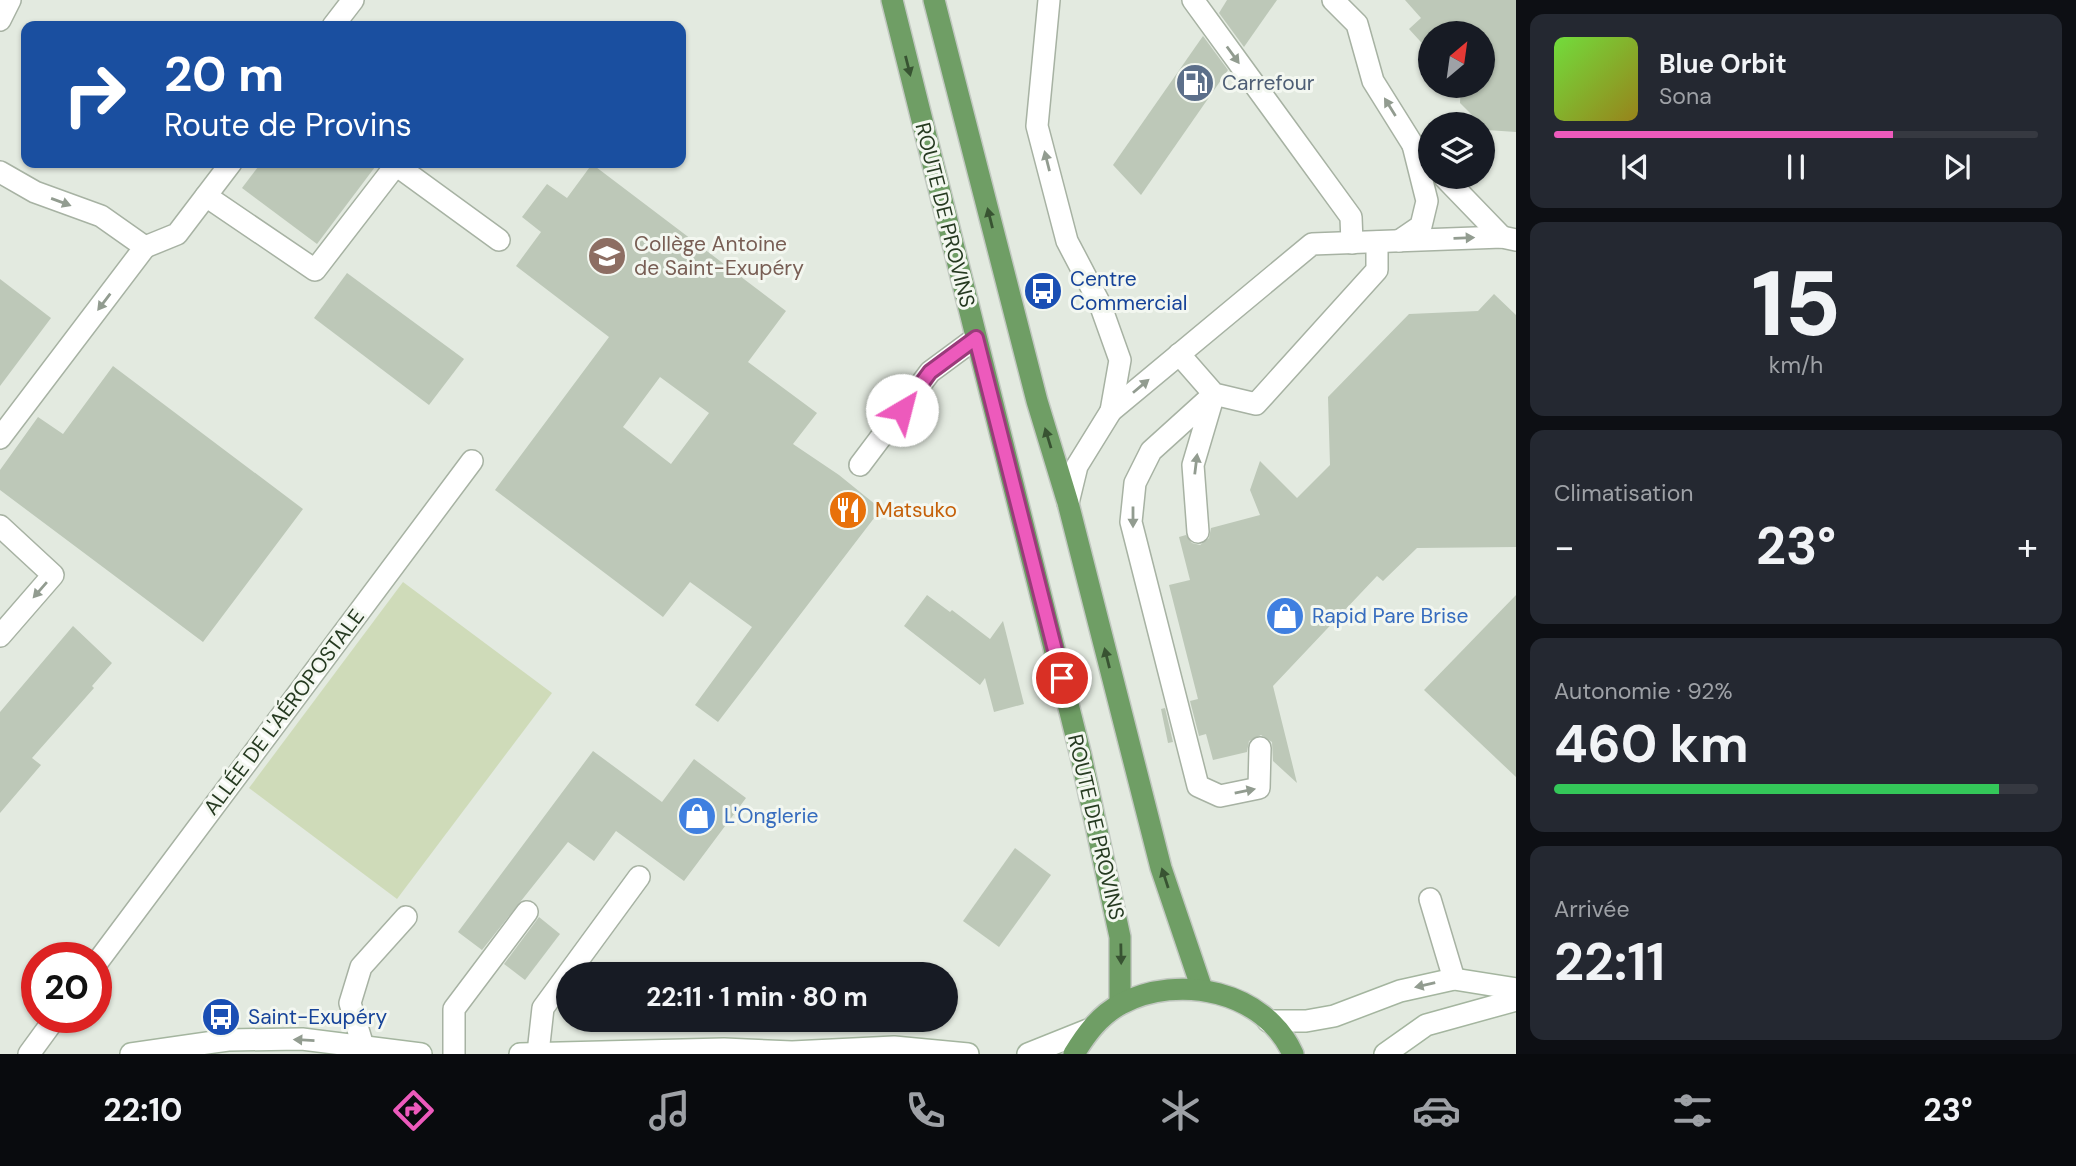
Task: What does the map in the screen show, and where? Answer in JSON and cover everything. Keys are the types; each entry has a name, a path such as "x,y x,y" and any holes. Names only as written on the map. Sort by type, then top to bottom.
{"main road":[{"path":"0,20 10,0"},
{"path":"337,21 353,0"},
{"name":"ROUTE DE PROVINS","path":"892,0 1081,756 1120,937 1120,1004"},
{"name":"ROUTE DE PROVINS","path":"933,0 1037,401 1068,503 1161,868 1202,989"},
{"path":"1049,0 1037,126 1067,241 1100,304 1119,360 1111,411"},
{"path":"1193,0 1351,216 1352,243"},
{"path":"1333,0 1357,24 1373,81 1418,150"},
{"path":"1399,241 1421,226 1427,201 1413,145"},
{"path":"0,438 145,247 177,234 227,168"},
{"path":"206,196 314,270 394,168"},
{"path":"400,168 499,240"},
{"path":"0,172 35,192 101,216 145,247"},
{"path":"1457,189 1509,238"},
{"path":"1068,503 1077,466 1111,411 1312,244 1509,238"},
{"path":"1179,354 1214,394 1255,404 1377,270 1377,242"},
{"path":"860,465 930,372 976,338"},
{"path":"1198,532 1194,465 1214,394"},
{"path":"1214,394 1151,451 1135,483 1131,522 1198,786 1220,796 1259,788 1260,748"},
{"name":"ALLÉE DE L'AÉROPOSTALE","path":"112,943 472,461"},
{"path":"0,526 54,575 0,636"},
{"path":"639,877 543,1008 529,1053 724,1049 796,1053 894,1047 968,1054"},
{"path":"1430,899 1454,978"},
{"path":"454,1054 454,1009 527,912"},
{"path":"363,1046 350,1003 361,967 406,916"},
{"path":"1268,1021 1306,1021 1334,1016 1400,991 1454,978 1516,989"},
{"path":"1028,1054 1088,1030 1120,1004 1160,990 1202,989 1238,1000 1268,1021 1293,1054"},
{"path":"1385,1054 1426,1025 1516,1000"},
{"path":"1074,1054 1088,1030"},
{"path":"29,1054 45,1033"},
{"path":"131,1054 228,1040 302,1039 421,1054"}],"green space":[{"path":"403,582 552,693 397,899 249,788"}],"building":[{"path":"1227,0 1277,0 1244,47 1219,13"},
{"path":"1405,0 1516,0 1516,132 1495,131 1495,112 1469,112 1460,103 1460,98 1495,98 1495,21 1418,21 1418,39 1409,29 1421,18"},
{"name":"Carrefour","path":"1203,36 1228,70 1141,195 1113,165"},
{"path":"257,168 374,168 317,244 242,188"},
{"path":"589,168 597,168 786,311 748,362 817,413 793,444 839,475 881,509 718,722 695,705 752,627 690,582 663,617 495,490 609,337 516,266 541,232 522,217 547,184 567,198","holes":["660,377 709,413 671,464 623,427"]},
{"path":"347,273 464,359 429,405 314,318"},
{"path":"0,279 51,318 0,386"},
{"path":"1494,294 1516,315 1516,547 1417,548 1383,581 1377,576 1273,686 1297,783 1273,761 1272,742 1261,735 1249,741 1247,752 1213,760 1206,734 1199,736 1190,701 1198,699 1169,585 1190,580 1179,537 1186,535 1192,543 1200,545 1209,538 1211,528 1260,515 1250,490 1260,461 1297,498 1330,465 1328,397 1409,314 1478,311"},
{"path":"113,366 303,509 203,642 0,490 0,470 38,417 63,434"},
{"path":"927,595 990,639 1003,621 1024,704 994,712 985,678 980,685 904,626"},
{"path":"1516,595 1516,777 1424,690"},
{"path":"73,626 112,663 92,686 94,688 32,758 41,765 0,813 0,712"},
{"path":"1165,708 1173,742 1168,743 1161,709"},
{"path":"593,751 662,802 694,759 746,798 684,881 616,831 594,861 568,842 482,950 458,932"},
{"path":"1015,848 1051,875 999,947 963,921"},
{"path":"539,917 560,934 525,980 504,964"}],"place":[{"name":"Carrefour","path":"1195,83"},
{"name":"Collège Antoine de Saint-Exupéry","path":"607,256"},
{"name":"Centre Commercial","path":"1043,291"},
{"name":"Matsuko","path":"848,510"},
{"name":"Rapid Pare Brise","path":"1285,616"},
{"name":"L'Onglerie","path":"697,816"},
{"name":"Saint-Exupéry","path":"221,1017"}],"route":[{"path":"902,410 930,372 976,338 1062,678"}]}
